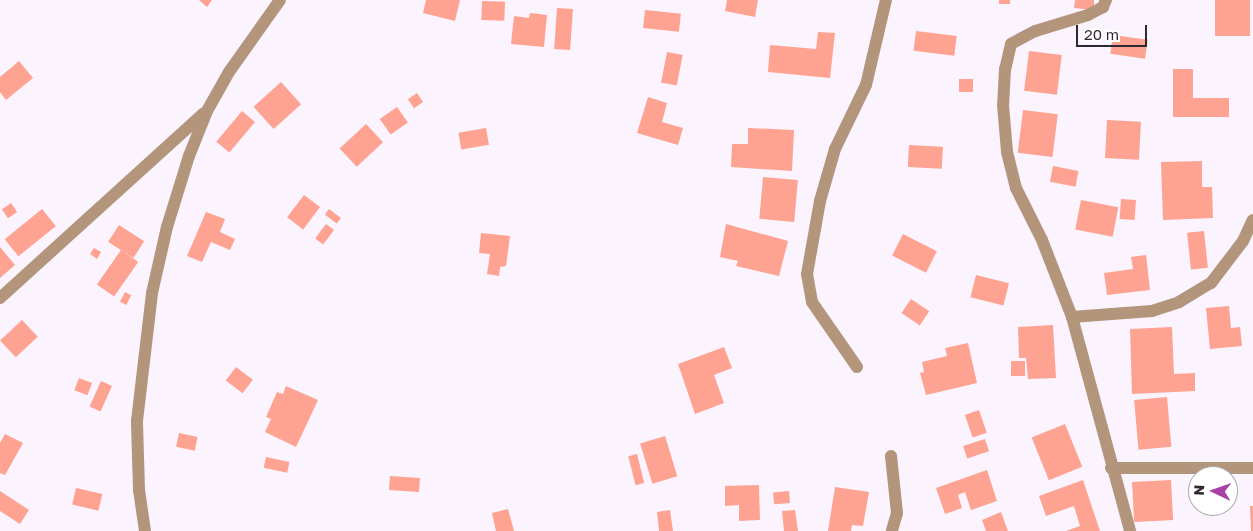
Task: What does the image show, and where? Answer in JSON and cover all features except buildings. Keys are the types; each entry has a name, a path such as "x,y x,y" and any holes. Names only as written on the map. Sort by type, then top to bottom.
{"street":[{"path":"145,531 139,490 137,420 152,293 186,165 207,111 229,72 280,0"},
{"path":"857,367 812,302 807,274 820,201 836,149 866,85 886,0"},
{"path":"1106,0 1103,8 1088,15 1035,31 1010,44 1005,69 1003,106 1007,152 1016,188 1042,240 1072,317 1111,468 1130,531"},
{"path":"0,298 207,111"},
{"path":"1072,317 1152,311 1178,302 1211,283 1243,241 1253,220"},
{"path":"891,456 897,513 892,531"},
{"path":"1111,468 1253,468"}]}
